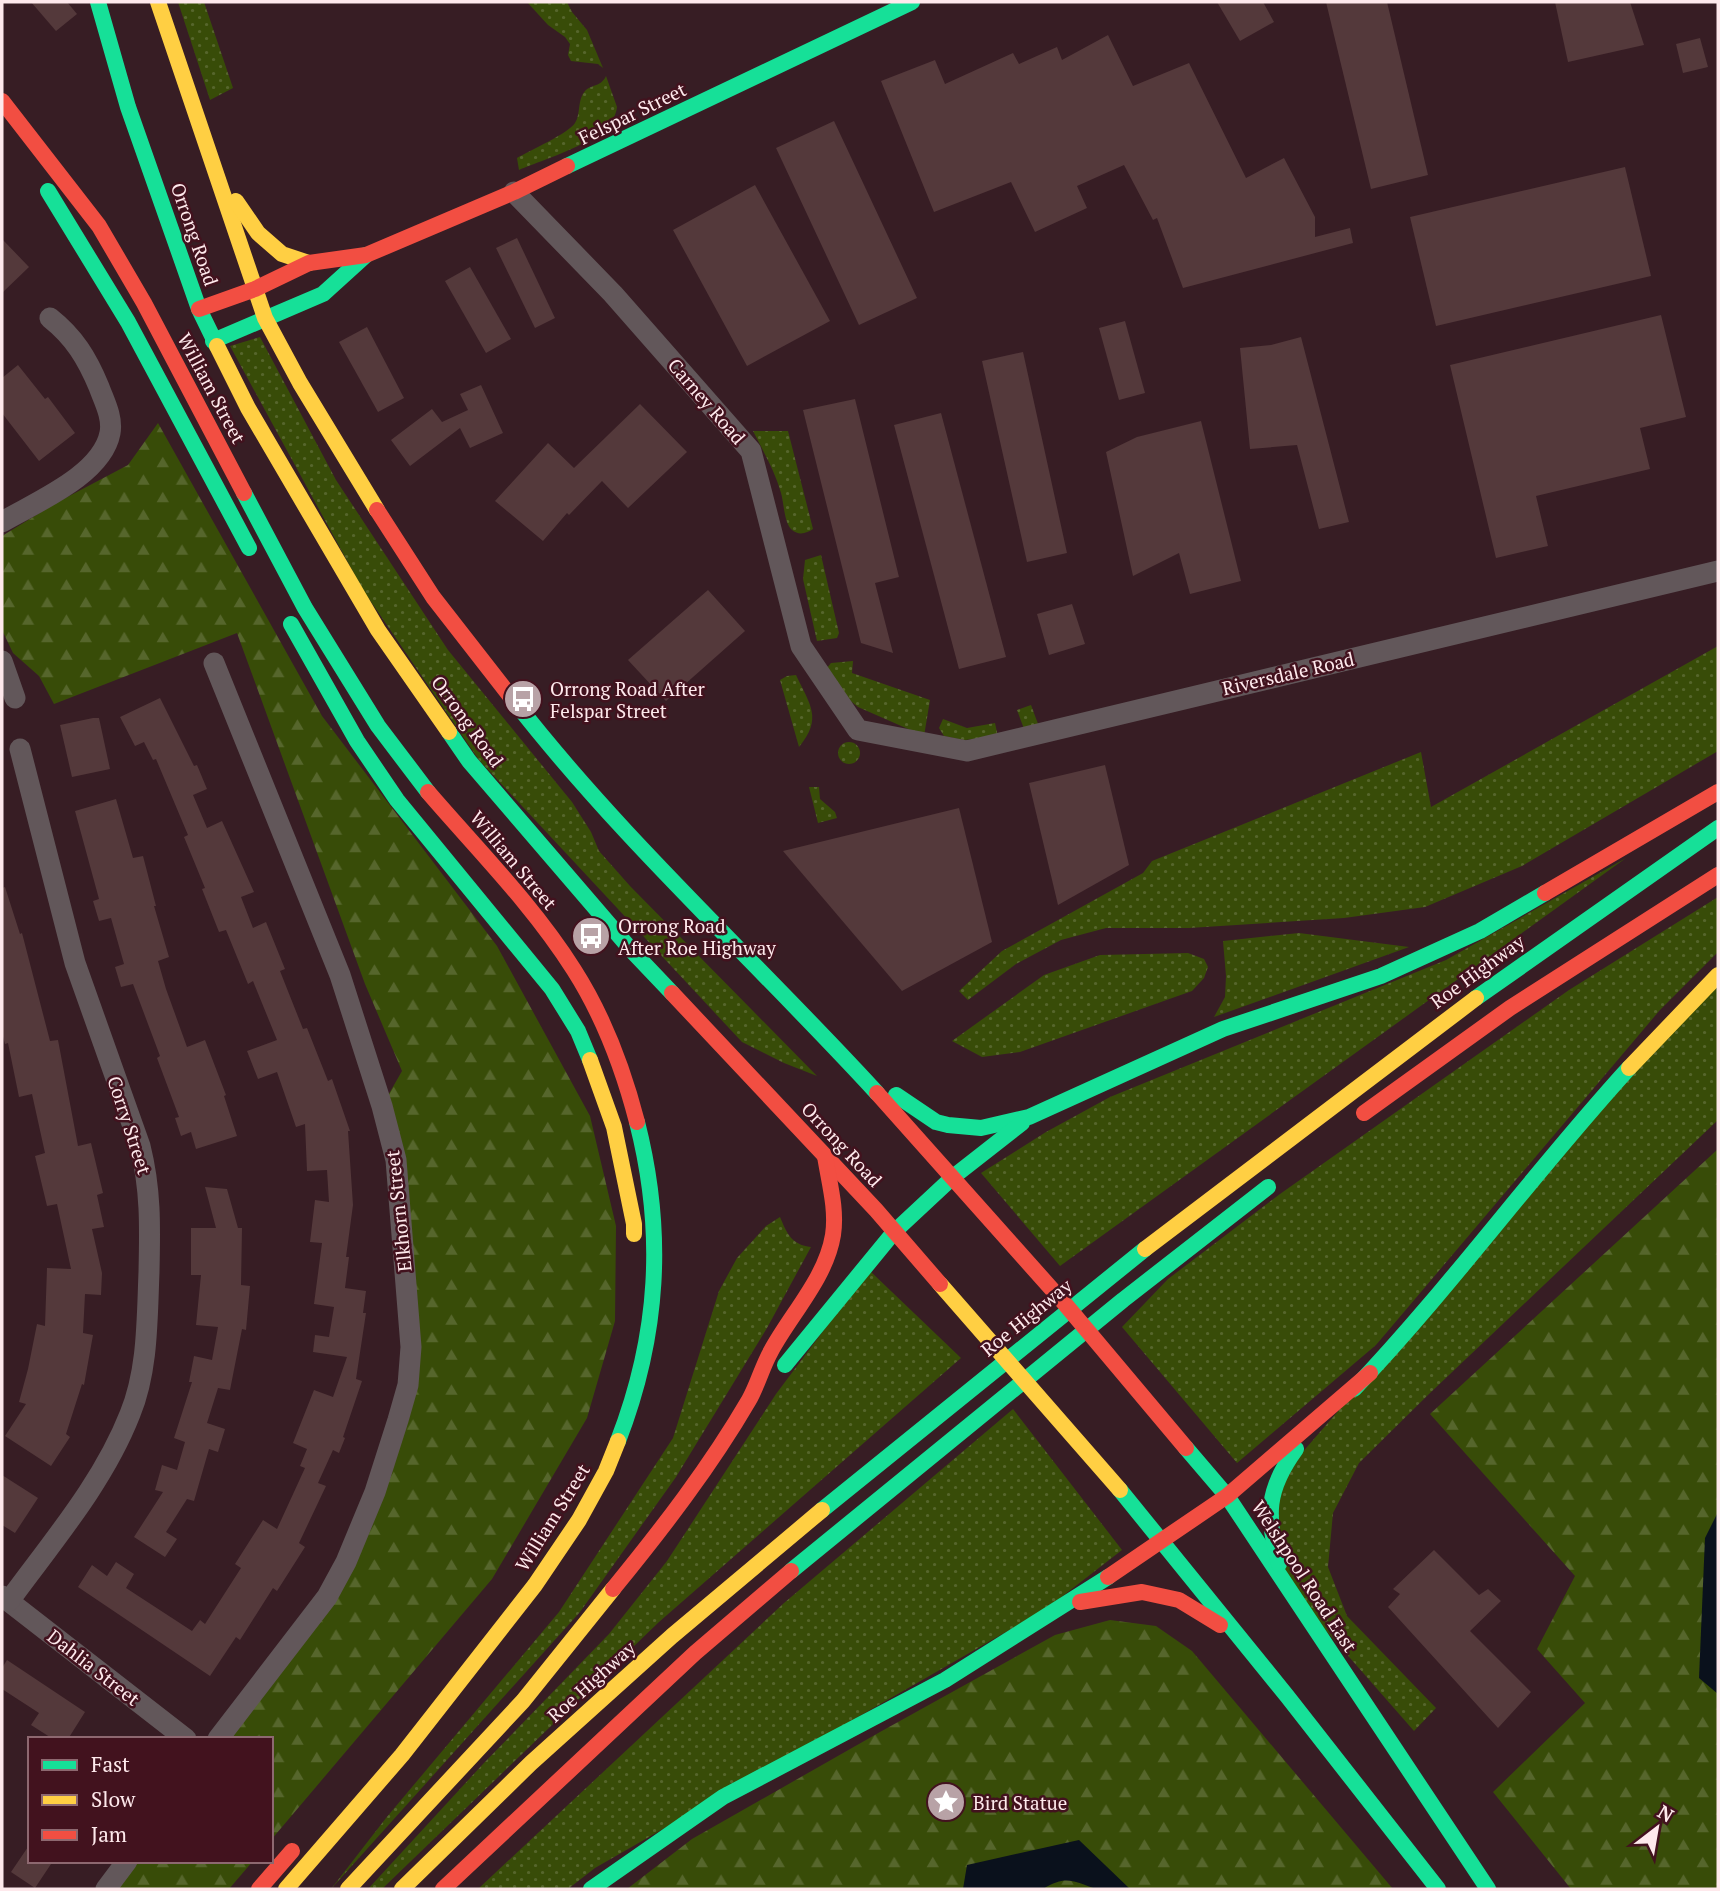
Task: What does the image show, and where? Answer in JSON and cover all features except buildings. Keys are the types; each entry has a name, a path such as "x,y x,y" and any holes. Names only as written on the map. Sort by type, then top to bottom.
{"main road":[{"name":"Orrong Road","path":"98,2 128,107 199,309 213,341 295,491 378,630 469,761 633,952 894,1232 1119,1488 1162,1541"},
{"name":"Orrong Road","path":"158,2 265,318 328,430 433,597 520,709 583,783 686,895 854,1068 1065,1304"},
{"name":"Felspar Street","path":"199,309 255,289 309,263 366,255 514,192 912,2"},
{"name":"William Street","path":"2,101 99,226 144,303 305,608 378,726 421,784 545,928 573,970 614,1046 626,1080 645,1154 654,1222 655,1286 644,1354 633,1399 606,1471 579,1520 535,1585 402,1755 286,1889"},
{"path":"209,155 241,210 258,233 282,254 309,263"},
{"path":"42,181 81,240 127,319 257,562"},
{"name":"Felspar Street","path":"213,341 323,294 366,255"},
{"path":"282,608 357,741 397,800 552,989 578,1031 604,1094 614,1127 634,1224 634,1248"},
{"path":"854,1068 936,1122 981,1128 1028,1118 1223,1029 1381,976 1480,931 1718,792"},
{"name":"Roe Highway","path":"402,1889 531,1763 673,1636 773,1550 985,1377 1106,1280 1510,972 1718,828"},
{"path":"1353,1121 1510,1008 1718,875"},
{"path":"1286,1585 1270,1533 1273,1486 1283,1465 1447,1287 1549,1159 1668,1024 1718,975"},
{"path":"751,1397 787,1363 894,1232 953,1177 1028,1118"},
{"path":"348,1889 548,1671 664,1526 751,1397 770,1352 824,1265 833,1237 835,1215 825,1156"},
{"path":"443,1889 695,1653 793,1569 1123,1300 1276,1180"},
{"name":"Welshpool Road East","path":"1065,1304 1227,1496 1488,1889"},
{"path":"592,1889 723,1797 945,1680 1068,1604 1227,1496 1370,1373"},
{"path":"1162,1541 1438,1889"},
{"path":"1068,1604 1142,1592 1179,1600 1239,1636"},
{"path":"259,1889 304,1838"}],"street":[{"name":"Carney Road","path":"514,192 613,294 751,451 802,646 858,730"},
{"path":"2,522 93,465 105,449 111,431 109,412 80,347 50,318"},
{"name":"Riversdale Road","path":"858,730 967,751 1718,571"},
{"path":"2,661 15,698"},
{"name":"Elkhorn Street","path":"214,663 340,975 382,1106 396,1160 411,1347 408,1385 398,1420 375,1492 346,1562 327,1598 220,1737"},
{"name":"Corry Street","path":"5,1599 88,1491 131,1413 141,1374 147,1331 151,1210 140,1146 75,962 20,749"},
{"name":"Dahlia Street","path":"5,1599 183,1737"},
{"path":"106,1889 126,1863"}],"green space":[{"path":"178,2 204,2 233,88 210,100"},
{"path":"527,2 567,2 587,30 603,68 598,64 571,61 568,55 570,44 565,37 548,25"},
{"path":"606,76 617,107 613,119 604,129 577,146 519,170 517,158 571,127 577,119 585,91 602,82"},
{"path":"260,337 336,480 448,650 572,802 591,832 599,851 817,1076 742,1042 479,760 363,590 230,346"},
{"path":"158,423 322,716 497,946 590,1116 616,1226 615,1321 587,1418 492,1579 273,1838 273,1737 220,1737 327,1597 408,1385 382,1106 402,1071 365,984 237,633 54,704 39,676 13,653 2,630 2,536 56,503 128,465"},
{"path":"753,431 788,431 813,529 797,533 789,527 776,477"},
{"path":"821,555 839,633 837,638 817,641 803,579 805,560"},
{"path":"1718,646 1718,751 1522,866 1425,907 1344,918 1189,928 1106,928 1061,940 1016,964 968,1000 959,991 1002,951 1143,873 1152,861 1421,752 1431,807"},
{"path":"853,661 852,673 930,700 924,736 858,707 842,694 826,669 831,663"},
{"path":"796,675 812,711 811,728 799,747 780,680"},
{"path":"1031,705 1041,732 1027,737 1017,710"},
{"path":"943,719 967,728 995,723 998,737 964,740 944,736 939,728"},
{"path":"849,742 857,745 860,753 857,761 849,764 841,761 838,753 841,745"},
{"path":"809,787 819,787 820,799 835,812 837,818 818,823"},
{"path":"1626,858 1060,1266 981,1173 1046,1132 1110,1097 1446,960"},
{"path":"1718,897 1718,952 1660,1010 1376,1345 1237,1463 1122,1327 1168,1279 1280,1194 1569,990"},
{"path":"1299,933 1409,947 1214,1017 1225,997 1223,941"},
{"path":"1188,953 1204,959 1208,967 1204,978 1192,991 1020,1052 982,1057 952,1041 1044,975 1100,955"},
{"path":"1718,975 1718,1120 1359,1463 1333,1513 1328,1567 1347,1616 1436,1708 1414,1731 1286,1585 1273,1486"},
{"path":"1718,1149 1718,1889 1571,1889 1493,1792 1585,1703 1537,1649 1575,1576 1430,1414"},
{"path":"780,1217 791,1238 799,1244 811,1247 767,1328 676,1477 580,1612 331,1889 386,1818 559,1612 673,1438 719,1291 737,1258 766,1226"},
{"path":"869,1270 961,1358 659,1622 382,1889 368,1889 483,1764 609,1634 667,1561 776,1394"},
{"path":"1013,1409 1122,1550 1046,1609 595,1868 568,1889 478,1889 784,1603"},
{"path":"1110,1620 1156,1626 1192,1651 1393,1889 627,1889 692,1839 880,1732 1055,1635"},
{"path":"132,1863 251,1863 229,1889 114,1889"}],"water":[{"path":"1718,1512 1718,1694 1699,1678 1705,1538"},
{"path":"1079,1840 1130,1889 1099,1890 1064,1881 1043,1889 963,1889 967,1865"}],"traffic: fast":[{"path":"98,2 128,107 199,309 217,346"},
{"path":"567,166 912,2"},
{"path":"48,191 128,322 249,548"},
{"path":"213,341 323,294 366,255"},
{"path":"244,493 305,608 378,726 428,792"},
{"path":"291,624 357,741 397,800 552,989 578,1031 590,1060"},
{"path":"514,701 556,753 645,852 877,1093"},
{"path":"449,732 469,761 633,952 672,993"},
{"path":"1476,998 1718,828"},
{"path":"896,1095 936,1122 948,1125 981,1128 1029,1117 1223,1029 1381,976 1480,931 1545,893"},
{"path":"1354,1389 1425,1310 1629,1068"},
{"path":"618,1441 642,1362 653,1283 652,1203 637,1122"},
{"path":"785,1365 894,1232 953,1177 1022,1123"},
{"path":"791,1571 1123,1300 1268,1187"},
{"path":"822,1510 1145,1249"},
{"path":"1186,1448 1227,1496 1488,1889"},
{"path":"1279,1564 1272,1532 1271,1504 1279,1478 1296,1449"},
{"path":"1120,1490 1287,1696 1438,1889"},
{"path":"591,1889 723,1797 945,1680 1108,1577"}],"traffic: slow":[{"path":"158,2 265,318 300,383 377,510"},
{"path":"236,201 258,233 282,254 309,263"},
{"path":"217,346 248,408 378,630 449,732"},
{"path":"1629,1068 1718,975"},
{"path":"1145,1249 1476,998"},
{"path":"590,1060 614,1127 634,1234"},
{"path":"940,1284 1120,1490"},
{"path":"286,1889 402,1755 535,1585 579,1520 606,1471 618,1441"},
{"path":"402,1889 531,1763 672,1636 822,1510"},
{"path":"348,1889 523,1701 613,1589"}],"traffic: jam":[{"path":"2,101 99,226 144,303 244,493"},
{"path":"199,309 255,289 309,263 366,255 514,192 567,166"},
{"path":"377,510 433,597 514,701"},
{"path":"428,792 523,900 574,970 612,1043 637,1122"},
{"path":"1545,893 1718,792"},
{"path":"1364,1113 1510,1008 1718,875"},
{"path":"672,993 876,1210 940,1284"},
{"path":"877,1093 1065,1304 1186,1448"},
{"path":"613,1589 718,1449 749,1400 779,1337 816,1281 829,1251 834,1225 825,1156"},
{"path":"1108,1577 1227,1496 1370,1373"},
{"path":"443,1889 695,1653 791,1571"},
{"path":"1080,1602 1142,1592 1179,1600 1220,1625"},
{"path":"259,1889 292,1851"}],"place":[{"name":"Orrong Road After Felspar Street","path":"523,699"},
{"name":"Orrong Road After Roe Highway","path":"591,936"},
{"name":"Bird Statue","path":"946,1802"}]}
